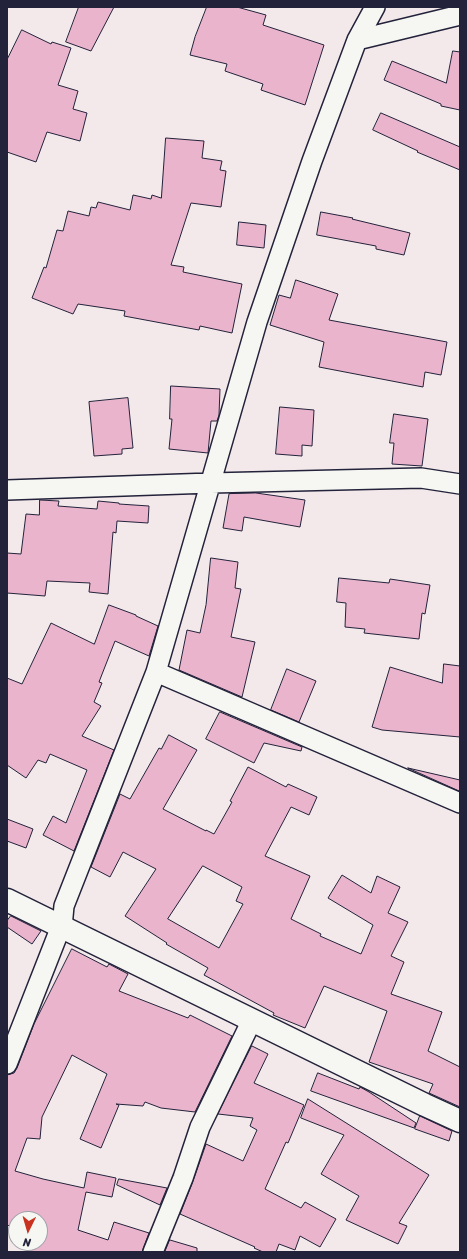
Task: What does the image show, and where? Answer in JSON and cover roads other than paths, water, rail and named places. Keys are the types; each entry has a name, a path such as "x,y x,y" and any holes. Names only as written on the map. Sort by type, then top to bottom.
{"street":[{"path":"7,1064 62,927 64,906 156,672 257,322 312,162 357,40 375,7"},
{"path":"357,40 460,15"},
{"path":"7,490 421,478 460,484"},
{"path":"156,672 460,803"},
{"path":"7,900 460,1121"},
{"path":"153,1252 183,1178 200,1127 252,1020"}]}
